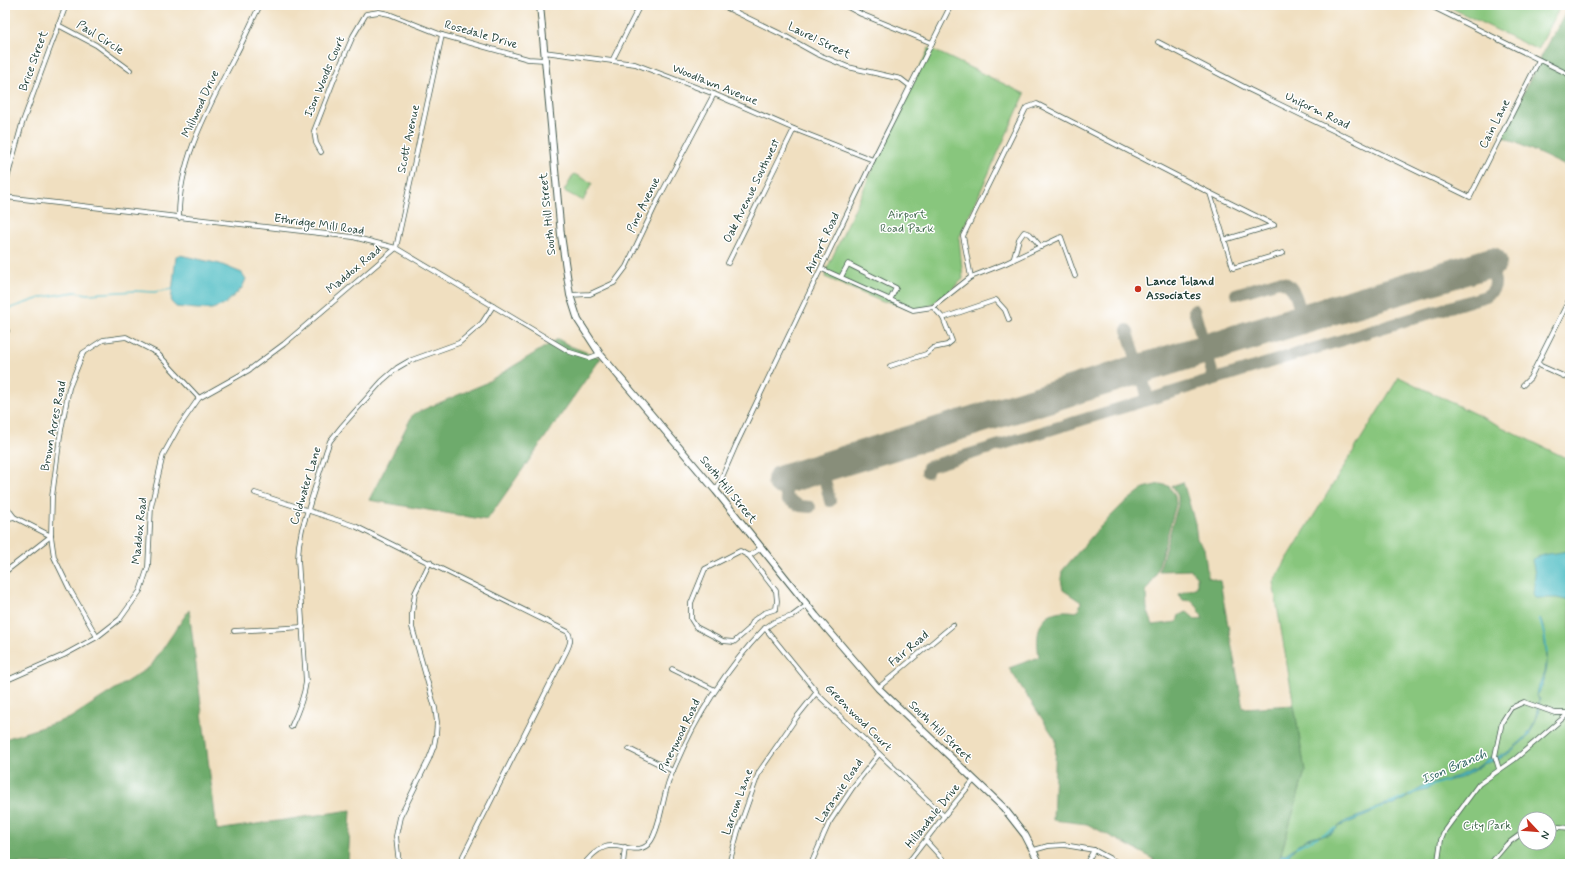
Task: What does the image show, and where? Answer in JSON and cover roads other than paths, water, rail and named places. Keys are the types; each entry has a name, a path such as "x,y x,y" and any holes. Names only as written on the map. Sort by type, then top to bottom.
{"main road":[{"name":"South Hill Street","path":"540,5 558,214 566,275 570,295 578,320 600,354 716,492 807,605 878,688 1003,807 1025,835 1040,864"}],"street":[{"name":"Brice Street","path":"5,186 22,124 66,5"},
{"name":"Millwood Drive","path":"178,218 178,200 186,165 199,128 260,5"},
{"path":"612,61 640,5"},
{"name":"Laurel Street","path":"721,5 783,35 817,54 848,67 901,79 910,86"},
{"path":"844,5 861,14 932,43"},
{"name":"Airport Road","path":"716,492 736,445 822,269 873,160 951,5"},
{"path":"1429,5 1570,75"},
{"name":"Rosedale Drive","path":"368,13 379,12 389,14 442,35 528,59 545,60"},
{"name":"Ison Woods Court","path":"321,152 316,143 314,131 320,112 353,36 368,13"},
{"name":"Paul Circle","path":"58,25 96,45 130,70"},
{"name":"Scott Avenue","path":"396,248 442,35"},
{"name":"Uniform Road","path":"1158,42 1250,90 1468,196"},
{"name":"Woodlawn Avenue","path":"544,52 635,64 714,94 794,129 873,160"},
{"name":"Cain Lane","path":"1468,196 1470,197 1539,60"},
{"name":"Pine Avenue","path":"570,295 590,294 614,283 626,266 659,198 714,94"},
{"path":"971,276 963,236 1026,108 1037,104 1274,225 1224,240"},
{"name":"Oak Avenue Southwest","path":"728,263 794,129"},
{"path":"1210,193 1233,268 1283,253"},
{"name":"Ethridge Mill Road","path":"5,197 353,237 396,248 570,352 589,358 600,354"},
{"path":"1013,260 1019,239 1024,232 1030,234 1041,247"},
{"path":"822,269 913,310 933,307 971,276 1013,260 1062,237 1075,276"},
{"name":"Maddox Road","path":"5,681 64,655 97,637 120,619 140,591 148,567 151,507 163,455 178,428 199,398 248,370 284,344 396,248"},
{"path":"841,278 848,264 896,288 890,300"},
{"path":"1523,385 1530,378 1570,298"},
{"path":"943,318 996,300 1005,310 1009,320"},
{"name":"Coldwater Lane","path":"291,727 305,692 306,682 298,559 299,545 308,509 330,440 382,381 397,368 409,361 459,343 482,323 493,306"},
{"path":"890,366 926,354 933,348 947,345 952,341 943,318 933,307"},
{"path":"5,330 7,331 5,334"},
{"name":"Brown Acres Road","path":"97,637 68,588 54,557 51,536 52,497 60,436 69,388 83,353 103,340 126,336 158,353 199,398"},
{"path":"1538,363 1541,366 1570,379"},
{"path":"255,493 308,509 355,526 568,632 570,636 570,644 459,864"},
{"path":"5,508 8,509 14,517 51,536 5,572"},
{"path":"5,519 14,517"},
{"path":"750,556 761,548"},
{"path":"740,551 750,556 776,591 776,609 764,613 754,620 749,629 734,642 723,641 696,627 691,619 691,603 705,569 740,551"},
{"path":"399,864 396,836 399,822 429,759 436,735 437,722 435,708 412,627 412,613 415,593 430,562"},
{"name":"Pineywood Road","path":"584,864 595,852 601,849 614,846 642,848 648,845 652,840 673,771 715,690 765,628 774,622 792,616 807,605"},
{"name":"Fair Road","path":"878,688 953,625"},
{"path":"234,631 303,627"},
{"name":"Greenwood Court","path":"765,628 816,691 816,693 944,816"},
{"path":"672,669 715,690"},
{"name":"Larcom Lane","path":"729,864 738,831 759,772 796,718 816,693"},
{"path":"1499,769 1495,756 1502,722 1511,708 1524,702 1555,713 1570,713"},
{"path":"1440,864 1438,861 1441,840 1445,830 1479,784 1515,759 1570,713"},
{"path":"629,749 673,771"},
{"name":"Laramie Road","path":"812,864 829,822 852,787 879,754"},
{"name":"Hillandale Drive","path":"907,864 974,780"},
{"path":"1557,827 1570,828"},
{"path":"1490,864 1507,844 1517,837"},
{"path":"926,841 947,864"},
{"path":"1034,850 1048,846 1064,845 1094,850 1120,864"},
{"path":"623,864 625,847"},
{"path":"1086,864 1094,850"}],"water":[{"path":"180,255 220,264 242,273 246,279 242,288 224,305 212,309 176,307 171,302 176,256"},
{"path":"1570,551 1570,601 1557,598 1535,598 1533,595 1535,574 1532,560 1536,557"},
{"path":"1540,618 1542,623 1545,636 1547,656 1542,625 1538,620"},
{"path":"1547,657 1546,674 1542,687 1537,696 1540,699 1538,715 1529,736 1509,753 1498,760 1483,764 1460,778 1434,784 1427,790 1415,793 1394,805 1379,807 1370,814 1338,827 1327,835 1346,821 1370,812 1381,805 1399,801 1428,784 1467,772 1486,760 1506,753 1520,742 1530,731 1534,722 1539,699 1536,696 1537,689 1545,673"},
{"path":"1327,835 1310,838 1303,841 1308,838 1315,836"},
{"path":"1300,843 1287,858 1283,858 1281,854 1284,855"}],"waterway":[{"path":"5,310 43,297 75,292 88,294 135,291 154,292 172,289"},
{"name":"Ison Branch","path":"1539,618 1545,637 1547,653"},
{"name":"Ison Branch","path":"1431,786 1448,780"},
{"name":"Ison Branch","path":"1409,795 1418,791"},
{"name":"Ison Branch","path":"1389,804 1405,797"},
{"name":"Ison Branch","path":"1372,811 1382,807"},
{"name":"Ison Branch","path":"1322,835 1336,828"},
{"name":"Ison Branch","path":"1296,847 1318,837"},
{"name":"Ison Branch","path":"1275,864 1283,856"}],"place":[{"name":"Lance Toland Associates","path":"1138,289"}],"park label":[{"name":"Airport Road Park","path":"907,222"},
{"name":"City Park","path":"1487,826"}]}
